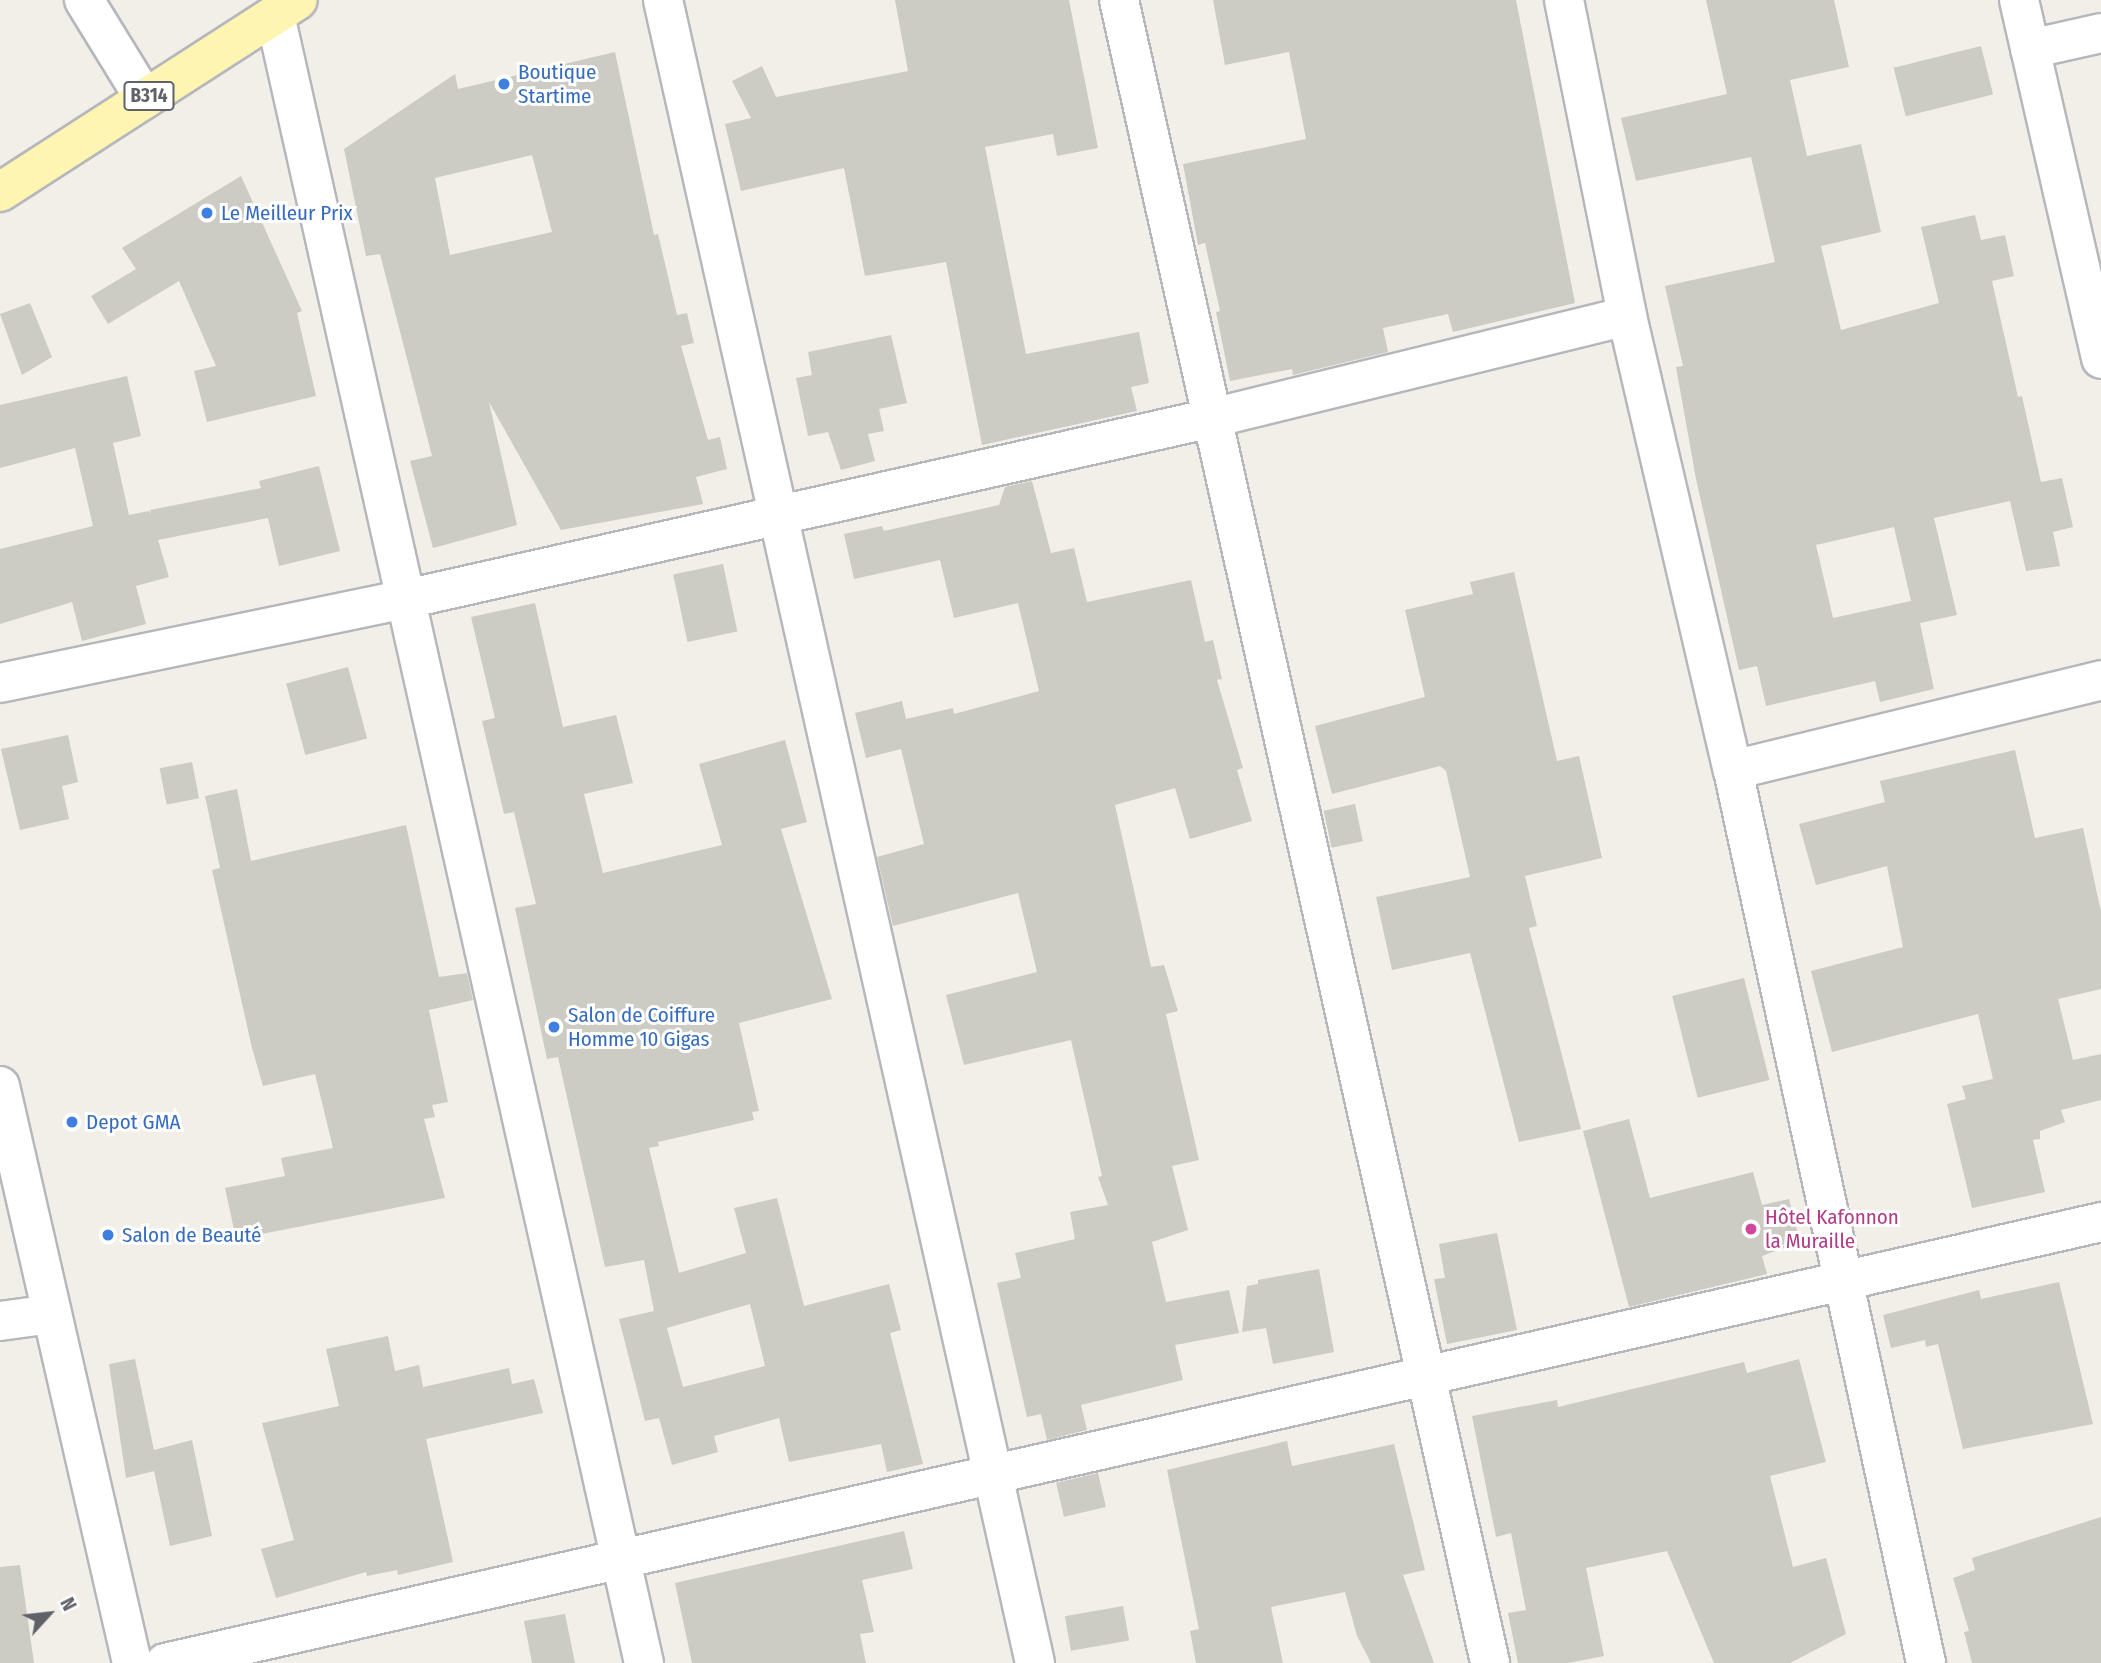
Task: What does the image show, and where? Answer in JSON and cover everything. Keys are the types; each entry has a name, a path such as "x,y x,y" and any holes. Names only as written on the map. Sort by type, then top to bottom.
{"main road":[{"name":"B314","path":"0,192 287,8"}],"street":[{"path":"84,0 145,99"},
{"path":"663,0 1035,1663"},
{"path":"1119,0 1490,1663"},
{"path":"1564,0 1627,316 1733,770 1926,1663"},
{"path":"2019,0 2101,359"},
{"path":"287,8 406,599 644,1663"},
{"path":"2031,49 2101,33"},
{"path":"0,682 406,599 778,513 1212,418 1627,316"},
{"path":"1733,770 2101,680"},
{"path":"0,1086 132,1663"},
{"path":"166,1663 621,1561 992,1472 1427,1378 2101,1222"},
{"path":"0,1321 52,1314"}],"building":[{"path":"895,0 1069,0 1098,148 1057,156 1053,134 985,147 1026,354 1139,332 1149,383 1131,387 1137,411 982,445 946,262 865,276 844,168 741,191 725,124 751,118 732,81 762,66 776,97 908,71"},
{"path":"1213,0 1516,0 1575,303 1453,332 1448,314 1383,328 1388,352 1293,375 1292,369 1230,381 1216,312 1220,311 1205,243 1198,245 1183,164 1306,139 1289,52 1225,65"},
{"path":"1706,0 1834,0 1849,67 1790,80 1807,156 1861,144 1881,232 1821,246 1841,330 1939,303 1921,227 1975,215 1981,240 2005,235 2014,276 1992,281 2018,397 2022,396 2041,482 2062,478 2073,527 2053,532 2060,566 2026,571 2010,501 1934,518 1957,615 1920,623 1934,689 1880,702 1875,681 1766,706 1757,666 1739,670 1696,479 1676,367 1683,366 1665,286 1775,262 1751,157 1636,181 1621,118 1727,94","holes":["1894,527 1911,601 1833,618 1816,545"]},
{"path":"1981,46 1993,95 1906,116 1894,68"},
{"path":"615,52 654,235 658,234 677,315 687,313 694,343 681,346 708,440 720,437 727,469 696,477 703,504 561,530 489,402 517,525 433,548 410,461 432,456 380,254 366,256 344,149 455,74 458,89","holes":["532,155 552,232 450,255 435,178"]},
{"path":"241,176 302,311 297,313 316,396 207,422 194,371 216,366 179,281 108,324 91,296 136,269 122,248"},
{"path":"30,303 52,357 22,375 0,314"},
{"path":"891,335 907,403 879,409 884,431 868,434 875,461 841,470 828,432 808,436 796,378 812,375 808,352"},
{"path":"127,376 141,436 113,443 129,515 149,511 151,515 150,510 261,488 259,481 319,466 340,551 279,566 268,518 158,540 169,577 136,586 146,624 82,641 72,602 0,624 0,549 93,526 75,448 0,468 0,405"},
{"path":"1032,481 1051,553 1074,548 1087,602 1191,580 1205,642 1213,640 1222,679 1217,680 1243,768 1237,770 1252,821 1190,839 1175,788 1115,805 1151,967 1164,965 1178,1011 1166,1014 1199,1160 1172,1166 1188,1230 1152,1242 1166,1302 1229,1290 1239,1333 1175,1345 1183,1380 1081,1405 1087,1430 1047,1440 1041,1414 1027,1417 997,1283 1021,1278 1015,1253 1075,1239 1070,1212 1108,1205 1098,1177 1102,1176 1071,1040 964,1065 946,995 1037,972 1018,893 893,926 877,857 924,844 901,749 866,758 855,713 902,701 906,719 953,708 954,714 1039,691 1018,603 954,618 940,560 854,579 844,534 882,526 884,531 999,505 1005,487"},
{"path":"723,564 737,631 687,642 673,575"},
{"path":"1514,572 1557,761 1579,756 1602,858 1525,876 1537,926 1529,928 1581,1129 1519,1142 1470,953 1392,970 1376,897 1470,877 1446,771 1440,766 1332,794 1315,726 1425,697 1405,610 1473,594 1470,582"},
{"path":"535,603 563,727 616,715 633,783 584,794 603,873 722,845 699,764 785,740 807,822 781,829 832,999 739,1023 759,1111 752,1112 754,1120 658,1142 659,1146 649,1148 679,1273 746,1253 734,1208 777,1198 804,1306 889,1284 901,1330 890,1333 923,1464 887,1472 881,1444 789,1462 779,1418 714,1436 718,1452 672,1465 659,1418 645,1421 619,1319 654,1311 644,1260 605,1267 558,1057 547,1059 515,908 536,904 514,812 504,814 482,721 495,718 471,617","holes":["750,1304 765,1366 683,1387 667,1328"]},
{"path":"348,667 367,738 305,755 286,684"},
{"path":"68,735 78,782 62,786 69,819 20,830 1,749"},
{"path":"2015,750 2035,838 2083,828 2101,912 2101,989 2058,999 2073,1060 2101,1054 2101,1100 2061,1110 2065,1122 2040,1131 2040,1139 2033,1140 2045,1192 1972,1208 1947,1104 1966,1099 1962,1086 1993,1079 1978,1014 1832,1052 1811,971 1903,947 1887,866 1816,885 1799,824 1885,802 1880,781"},
{"path":"192,762 199,798 167,805 160,768"},
{"path":"237,789 251,861 406,825 439,977 467,973 473,1000 429,1010 448,1102 432,1105 435,1117 424,1119 445,1198 236,1239 225,1188 285,1176 281,1158 333,1148 315,1074 263,1086 252,1048 212,870 220,868 205,796"},
{"path":"1355,804 1363,841 1332,848 1324,811"},
{"path":"1744,978 1769,1080 1698,1098 1672,996"},
{"path":"1629,1119 1650,1198 1753,1172 1762,1205 1789,1199 1800,1242 1762,1256 1767,1274 1629,1307 1583,1131"},
{"path":"1497,1233 1517,1330 1447,1344 1434,1279 1445,1278 1439,1244"},
{"path":"1319,1269 1334,1352 1273,1364 1266,1328 1242,1332 1247,1286 1258,1284 1258,1280"},
{"path":"2059,1282 2093,1424 1963,1449 1938,1344 1926,1347 1925,1340 1891,1348 1883,1315 1979,1290 1981,1299"},
{"path":"388,1336 395,1371 419,1365 423,1387 509,1368 512,1384 534,1379 543,1413 426,1439 453,1562 398,1575 397,1570 367,1576 366,1572 276,1598 261,1549 294,1540 262,1423 339,1406 326,1349"},
{"path":"135,1359 154,1450 192,1440 212,1536 170,1546 154,1471 126,1478 109,1364"},
{"path":"1799,1359 1826,1462 1770,1476 1793,1567 1826,1558 1846,1634 1790,1663 1714,1663 1667,1551 1586,1568 1604,1656 1568,1663 1518,1663 1508,1613 1526,1610 1511,1533 1496,1537 1472,1416 1557,1400 1558,1407 1744,1362 1747,1373"},
{"path":"1287,1441 1292,1466 1394,1444 1425,1570 1403,1575 1434,1663 1371,1663 1357,1636 1345,1592 1271,1607 1283,1663 1196,1663 1190,1631 1199,1629 1167,1470"},
{"path":"1098,1473 1106,1507 1064,1517 1056,1483"},
{"path":"2101,1517 2101,1663 1972,1663 1964,1632 1969,1631 1953,1578 1975,1570 1972,1558"},
{"path":"904,1531 913,1569 862,1580 874,1632 860,1634 866,1663 692,1663 675,1583"},
{"path":"20,1565 34,1663 0,1663 0,1567"},
{"path":"1123,1606 1129,1640 1071,1651 1065,1616"},
{"path":"565,1614 575,1663 532,1663 524,1621"}],"place":[{"name":"Boutique Startime","path":"504,84"},
{"name":"Le Meilleur Prix","path":"207,213"},
{"name":"Salon de Coiffure Homme 10 Gigas","path":"554,1027"},
{"name":"Depot GMA","path":"72,1122"},
{"name":"Hôtel Kafonnon la Muraille","path":"1751,1229"},
{"name":"Salon de Beauté","path":"108,1235"}]}
